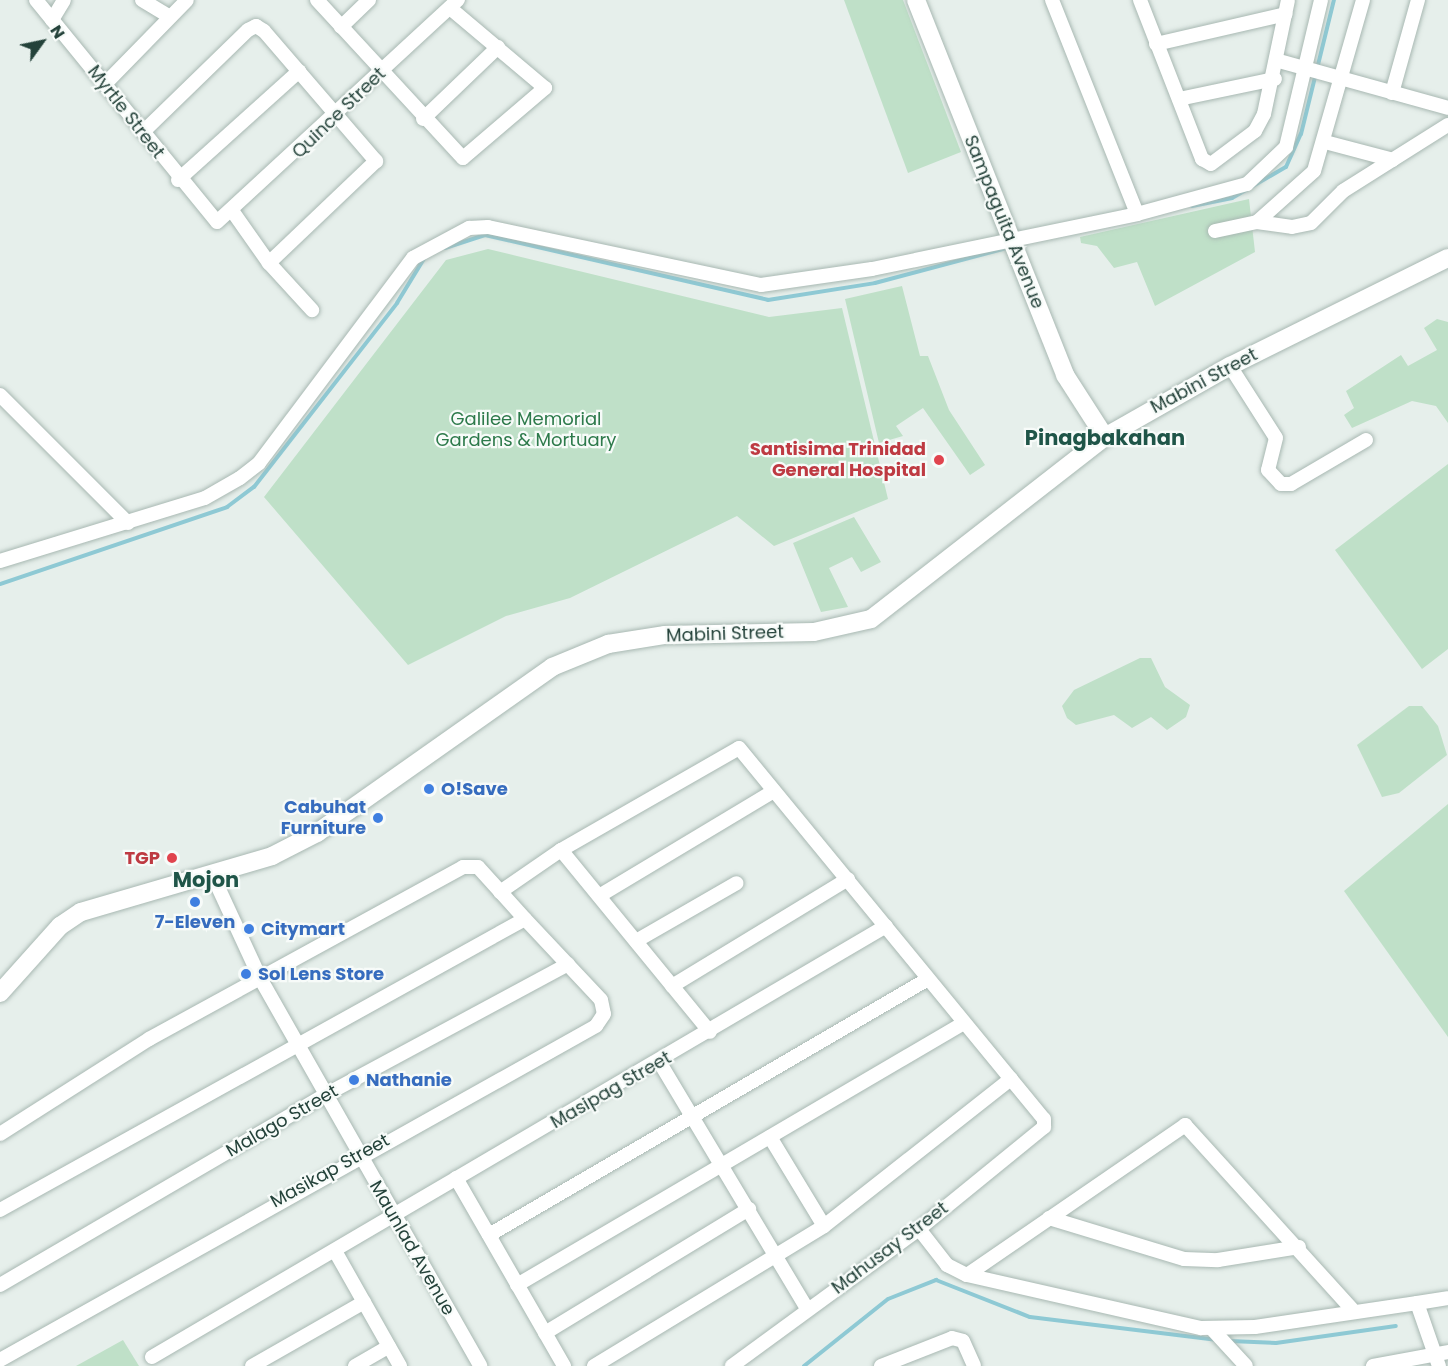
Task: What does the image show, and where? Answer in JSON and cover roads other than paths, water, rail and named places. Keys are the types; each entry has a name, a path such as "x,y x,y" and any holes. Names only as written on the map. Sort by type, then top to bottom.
{"main road":[{"name":"Sampaguita Avenue","path":"916,0 1065,375 1105,437"},
{"name":"Mabini Street","path":"0,993 60,926 81,912 272,855 317,833 518,688 552,667 608,644 665,635 814,632 871,619 1105,437 1230,366 1448,258"}],"street":[{"name":"Myrtle Street","path":"36,0 143,132 178,180 218,222"},
{"path":"52,20 64,0"},
{"path":"142,0 169,16"},
{"path":"105,84 187,0"},
{"path":"317,0 423,119 463,158 545,88 454,4"},
{"path":"341,27 369,0"},
{"path":"1052,0 1137,214"},
{"path":"1140,0 1156,44 1202,159 1211,164 1255,131 1275,79 1287,7 1156,44"},
{"path":"0,561 205,498 260,463 413,258 469,228 488,227 761,285 872,269 1009,237 1137,214 1247,184 1263,174 1286,147 1312,71 1321,0"},
{"path":"1257,222 1314,171 1344,79 1363,0"},
{"path":"1392,93 1418,0"},
{"name":"Quince Street","path":"218,222 233,212 454,4"},
{"path":"143,132 256,26 374,155 373,168 269,263"},
{"path":"423,119 498,47"},
{"path":"1279,61 1392,93 1447,105"},
{"path":"178,180 299,71"},
{"path":"1179,99 1275,79"},
{"path":"1215,231 1257,222 1292,227 1311,223 1343,191 1448,125"},
{"path":"1325,142 1393,160"},
{"path":"233,212 269,263 312,310"},
{"path":"1230,366 1276,438 1268,470 1281,484 1291,484 1366,440"},
{"path":"0,395 128,523"},
{"path":"500,892 561,850 735,749 743,750 774,791 1011,1079 824,1226 594,1366"},
{"path":"599,896 774,791"},
{"path":"561,850 710,1032"},
{"name":"Masikap Street","path":"0,1134 149,1039 463,867 478,867 600,1000 604,1014 596,1026 358,1155 0,1360"},
{"name":"Maunlad Avenue","path":"212,874 260,978 358,1155 480,1366"},
{"path":"672,986 848,879"},
{"path":"636,941 737,883"},
{"path":"0,1210 295,1042 525,919"},
{"name":"Masipag Street","path":"152,1357 456,1178 660,1063 886,926"},
{"name":"Malago Street","path":"0,1285 325,1095 568,964"},
{"path":"489,1235 928,979"},
{"path":"517,1285 963,1023"},
{"path":"660,1063 694,1115 807,1309"},
{"name":"Mahusay Street","path":"732,1366 807,1309 920,1229 1044,1127 1044,1119 1011,1079"},
{"path":"967,1275 1185,1125 1299,1247 1352,1309"},
{"path":"770,1137 824,1226"},
{"path":"456,1178 564,1366"},
{"path":"545,1333 749,1209"},
{"path":"1049,1218 1184,1259 1218,1260 1299,1247"},
{"path":"920,1229 947,1264 967,1275 1215,1331 1255,1328 1352,1309 1448,1298"},
{"path":"335,1251 400,1366"},
{"path":"252,1366 364,1302"},
{"path":"1373,1366 1441,1358 1417,1303"},
{"path":"1215,1331 1246,1366"},
{"path":"889,1364 952,1338 963,1341 974,1366"},
{"path":"355,1366 389,1346"}],"waterway":[{"path":"1192,206 1232,198 1286,167 1301,134 1334,0"},
{"path":"445,248 485,235 768,300 875,283 1007,248"},
{"path":"0,584 227,507 254,487 397,303 425,257"},
{"path":"804,1366 888,1299 936,1280 1030,1317 1216,1340"},
{"path":"1230,1341 1276,1343 1396,1326"}],"place":[{"name":"Santisima Trinidad General Hospital","path":"939,460"},
{"name":"O!Save","path":"429,789"},
{"name":"Cabuhat Furniture","path":"378,818"},
{"name":"TGP","path":"172,858"},
{"name":"7-Eleven","path":"195,902"},
{"name":"Citymart","path":"249,929"},
{"name":"Sol Lens Store","path":"246,974"},
{"name":"Nathanie","path":"354,1080"}],"district":[{"name":"Pinagbakahan","path":"1105,438"},
{"name":"Mojon","path":"206,880"}],"park label":[{"name":"Galilee Memorial Gardens & Mortuary","path":"526,430"}]}
